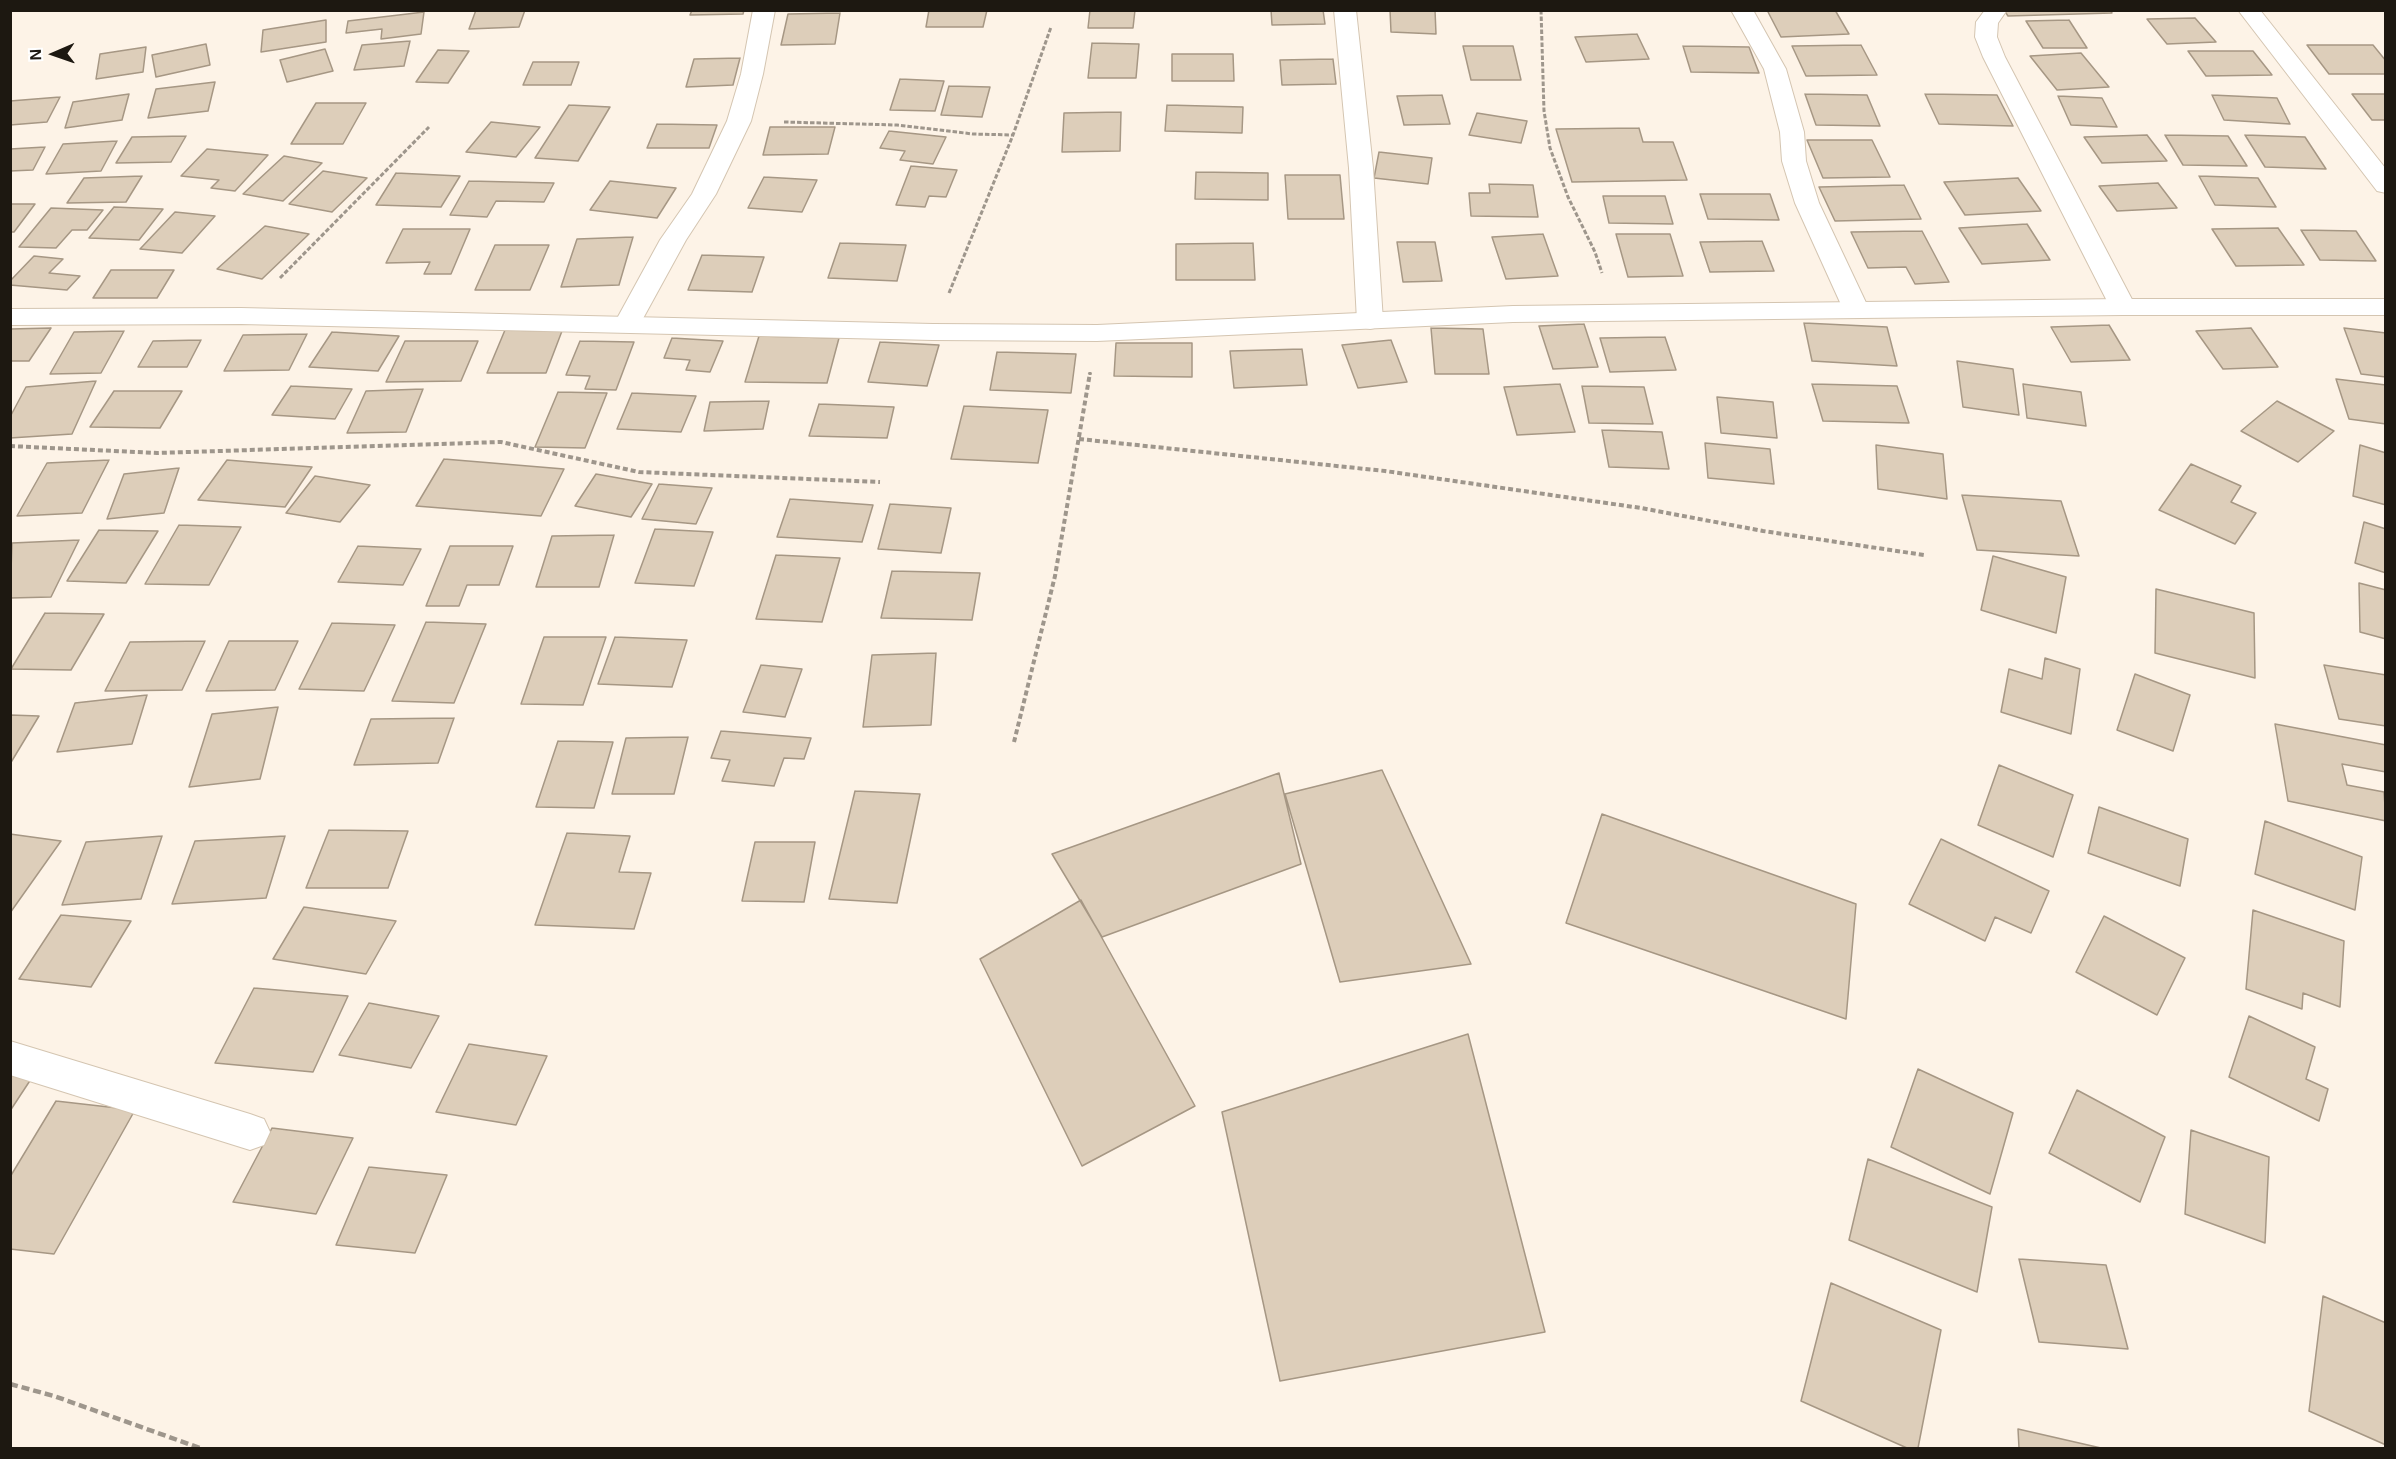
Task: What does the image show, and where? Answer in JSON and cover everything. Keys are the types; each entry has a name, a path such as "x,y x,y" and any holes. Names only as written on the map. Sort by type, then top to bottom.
{"street":[{"path":"627,324 673,240 704,194 739,121 752,74 764,10"},
{"path":"1345,10 1361,168 1370,321"},
{"path":"1742,10 1775,69 1786,103 1794,160 1807,203 1856,309"},
{"path":"1997,10 1987,22 1986,37 1994,57 2122,306"},
{"path":"2248,10 2385,186"},
{"path":"10,318 241,316 933,332 1097,333 1513,314 2122,306 2385,307"},
{"path":"10,1058 250,1132"}],"path":[{"path":"1541,10 1544,111 1550,148 1568,197 1594,252 1615,313"},
{"path":"933,332 1013,135 1051,27"},
{"path":"739,121 897,125 973,134 1013,135"},
{"path":"241,316 429,127"},
{"path":"1014,742 1055,576 1097,333"},
{"path":"1079,439 1385,471 1641,508 1763,531 1832,539 1924,555"},
{"path":"10,446 157,453 501,442 639,472 880,482"},
{"path":"10,1384 54,1396 200,1449"}],"building":[{"path":"476,10 525,10 519,27 469,29"},
{"path":"692,10 744,10 743,14 690,15"},
{"path":"929,10 987,10 983,27 926,27"},
{"path":"1090,10 1135,10 1133,28 1088,28"},
{"path":"1271,10 1323,10 1325,24 1272,25"},
{"path":"1390,10 1435,10 1436,34 1391,32"},
{"path":"1767,10 1835,10 1849,34 1781,37"},
{"path":"2004,10 2110,10 2112,13 2008,16"},
{"path":"424,12 421,34 381,39 382,29 346,33 348,21"},
{"path":"840,13 835,44 781,45 788,14"},
{"path":"2195,18 2216,42 2167,44 2147,19"},
{"path":"326,20 326,42 261,52 263,30"},
{"path":"2069,20 2087,48 2043,48 2026,21"},
{"path":"1637,34 1649,59 1586,62 1575,37"},
{"path":"410,41 404,66 354,70 362,45"},
{"path":"1092,43 1139,44 1136,78 1088,78"},
{"path":"206,44 210,65 156,77 152,55"},
{"path":"1861,45 1877,75 1806,76 1792,46"},
{"path":"2307,45 2373,45 2386,61 2386,74 2329,74"},
{"path":"1463,46 1513,46 1521,80 1471,80"},
{"path":"1683,46 1749,47 1759,73 1691,72"},
{"path":"146,47 143,72 96,79 100,54"},
{"path":"325,49 333,71 287,82 280,60"},
{"path":"438,50 469,51 448,83 416,82"},
{"path":"2188,51 2253,51 2272,75 2206,76"},
{"path":"2081,53 2109,87 2057,90 2030,56"},
{"path":"1172,54 1233,54 1234,81 1172,81"},
{"path":"740,58 733,85 686,87 694,59"},
{"path":"1333,59 1336,84 1282,85 1280,60"},
{"path":"533,62 579,62 571,85 523,85"},
{"path":"900,79 944,81 935,111 890,110"},
{"path":"215,82 208,111 148,118 156,89"},
{"path":"949,86 990,87 982,117 941,115"},
{"path":"129,94 122,120 65,128 73,102"},
{"path":"1805,94 1867,95 1880,126 1816,125"},
{"path":"1925,94 1997,95 2013,126 1939,124"},
{"path":"2352,94 2386,94 2386,120 2372,120"},
{"path":"1442,95 1450,124 1404,125 1397,96"},
{"path":"2212,95 2277,98 2290,124 2224,120"},
{"path":"2058,96 2102,98 2117,127 2071,125"},
{"path":"60,97 47,122 10,125 10,101"},
{"path":"316,103 366,103 343,144 291,144"},
{"path":"569,105 610,107 578,161 535,158"},
{"path":"1167,105 1243,107 1242,133 1165,131"},
{"path":"1121,112 1120,151 1062,152 1064,113"},
{"path":"1477,113 1527,121 1521,143 1469,135"},
{"path":"491,122 540,127 516,157 466,152"},
{"path":"657,124 717,125 709,148 647,148"},
{"path":"770,127 835,127 828,154 763,155"},
{"path":"1639,128 1643,142 1673,142 1687,180 1572,182 1556,129"},
{"path":"889,131 946,137 933,164 900,160 905,151 880,148"},
{"path":"2147,135 2167,161 2102,163 2084,137"},
{"path":"2165,135 2228,136 2247,166 2183,165"},
{"path":"2245,135 2305,137 2326,169 2265,167"},
{"path":"186,136 171,162 116,163 132,137"},
{"path":"1807,140 1872,140 1890,177 1823,178"},
{"path":"117,141 101,171 46,174 63,144"},
{"path":"45,147 33,170 10,171 10,149"},
{"path":"207,149 268,155 235,191 211,188 219,180 181,176"},
{"path":"1379,152 1432,158 1428,184 1374,178"},
{"path":"284,156 322,163 283,201 243,194"},
{"path":"911,166 957,170 946,197 929,196 925,207 896,205"},
{"path":"323,171 367,178 332,212 289,204"},
{"path":"1196,172 1268,173 1268,200 1195,199"},
{"path":"396,173 460,176 441,207 376,205"},
{"path":"1285,175 1340,175 1344,219 1288,219"},
{"path":"142,176 126,202 67,203 84,178"},
{"path":"2199,176 2258,178 2276,207 2215,205"},
{"path":"764,177 817,180 802,212 748,208"},
{"path":"2018,178 2041,211 1965,215 1944,182"},
{"path":"469,181 554,183 544,202 496,201 487,217 450,215"},
{"path":"610,181 676,188 657,218 590,210"},
{"path":"2158,183 2177,208 2117,211 2099,186"},
{"path":"1489,184 1533,185 1538,217 1471,216 1469,193 1490,193"},
{"path":"1904,185 1921,219 1835,221 1819,187"},
{"path":"1700,194 1770,194 1779,220 1708,219"},
{"path":"1603,196 1665,196 1673,224 1609,223"},
{"path":"10,204 35,204 14,232 10,232"},
{"path":"114,207 163,209 139,240 89,238"},
{"path":"51,208 103,210 87,230 72,230 56,248 19,247"},
{"path":"175,212 215,216 182,253 140,249"},
{"path":"2027,224 2050,260 1982,264 1959,228"},
{"path":"265,226 309,234 262,279 217,269"},
{"path":"2278,228 2304,265 2236,266 2212,229"},
{"path":"403,229 470,229 451,274 424,274 430,262 386,263"},
{"path":"2301,230 2356,231 2376,261 2320,260"},
{"path":"1922,231 1949,282 1915,284 1906,267 1868,268 1851,232"},
{"path":"1543,234 1558,276 1506,279 1492,237"},
{"path":"1616,234 1670,234 1683,276 1628,277"},
{"path":"633,237 619,285 561,287 577,239"},
{"path":"1762,241 1774,271 1710,272 1700,242"},
{"path":"1397,242 1435,242 1442,281 1403,282"},
{"path":"840,243 906,245 897,281 828,278"},
{"path":"1253,243 1255,280 1176,280 1176,244"},
{"path":"495,245 549,245 530,290 475,290"},
{"path":"702,255 764,257 752,292 688,290"},
{"path":"34,256 63,259 49,273 80,276 67,290 10,285 10,281"},
{"path":"111,270 174,270 157,298 93,298"},
{"path":"1804,323 1887,327 1897,366 1812,361"},
{"path":"1584,324 1598,367 1553,369 1539,326"},
{"path":"2109,325 2130,360 2071,362 2051,327"},
{"path":"51,328 29,361 10,361 10,329"},
{"path":"1431,328 1483,329 1489,374 1435,374"},
{"path":"2251,328 2278,367 2223,369 2196,331"},
{"path":"2344,328 2386,333 2386,377 2361,374"},
{"path":"505,330 562,331 546,373 487,373"},
{"path":"124,331 101,373 50,374 74,332"},
{"path":"332,332 399,336 378,371 309,367"},
{"path":"307,334 289,370 224,371 243,335"},
{"path":"759,336 839,338 827,383 745,382"},
{"path":"1665,337 1676,370 1610,372 1600,338"},
{"path":"672,338 723,341 710,372 686,370 690,360 664,358"},
{"path":"201,340 187,367 138,367 153,341"},
{"path":"1391,340 1407,382 1358,388 1342,345"},
{"path":"405,341 478,341 461,381 386,382"},
{"path":"580,341 634,342 616,390 585,389 590,376 566,375"},
{"path":"880,342 939,345 927,386 868,382"},
{"path":"1116,343 1192,343 1192,377 1114,376"},
{"path":"1302,349 1307,385 1234,388 1230,351"},
{"path":"997,352 1076,354 1071,393 990,390"},
{"path":"1957,361 2013,369 2019,415 1963,407"},
{"path":"2336,379 2386,385 2386,424 2349,419"},
{"path":"96,381 72,434 10,438 10,417 26,387"},
{"path":"1560,384 1575,432 1517,435 1504,387"},
{"path":"1812,384 1897,386 1909,423 1823,421"},
{"path":"2023,384 2081,392 2086,426 2027,418"},
{"path":"291,386 352,389 335,419 272,415"},
{"path":"1582,386 1644,387 1653,424 1589,423"},
{"path":"423,389 406,432 347,433 366,391"},
{"path":"114,391 182,391 160,428 90,427"},
{"path":"558,392 607,393 585,448 535,447"},
{"path":"632,393 696,396 681,432 617,429"},
{"path":"1717,397 1773,402 1777,438 1721,433"},
{"path":"769,401 763,429 704,431 710,402"},
{"path":"2277,401 2334,431 2298,462 2241,431"},
{"path":"819,404 894,407 887,438 809,436"},
{"path":"964,406 1048,410 1038,463 951,459"},
{"path":"1602,430 1662,432 1669,469 1609,467"},
{"path":"1705,443 1770,449 1774,484 1708,478"},
{"path":"1876,445 1943,454 1947,499 1878,489"},
{"path":"2360,445 2386,453 2386,505 2353,496"},
{"path":"444,459 564,469 541,516 416,506"},
{"path":"109,460 82,513 17,516 47,463"},
{"path":"227,460 312,467 285,507 198,500"},
{"path":"2191,464 2241,486 2231,502 2256,513 2235,544 2159,510"},
{"path":"179,468 164,513 107,519 124,474"},
{"path":"596,474 652,484 631,517 575,506"},
{"path":"315,476 370,485 340,522 286,513"},
{"path":"659,484 712,488 696,524 642,519"},
{"path":"1962,495 2061,501 2079,556 1977,550"},
{"path":"790,499 873,505 862,542 777,537"},
{"path":"890,504 951,508 941,553 878,549"},
{"path":"2364,522 2386,529 2386,573 2355,563"},
{"path":"179,525 241,527 209,585 145,584"},
{"path":"655,529 713,532 694,586 635,583"},
{"path":"99,530 158,531 126,583 67,581"},
{"path":"614,535 599,587 536,587 552,536"},
{"path":"79,540 51,597 10,598 12,543"},
{"path":"358,546 421,549 403,585 338,582"},
{"path":"450,546 513,546 499,585 467,585 459,606 426,606"},
{"path":"776,555 840,558 822,622 756,619"},
{"path":"1993,556 2066,577 2056,633 1981,610"},
{"path":"892,571 980,573 972,620 881,618"},
{"path":"2359,583 2386,590 2386,639 2360,632"},
{"path":"2156,589 2254,613 2255,678 2155,653"},
{"path":"45,613 104,614 71,670 11,669"},
{"path":"426,622 486,624 454,703 392,701"},
{"path":"332,623 395,625 364,691 299,689"},
{"path":"544,637 606,637 583,705 521,704"},
{"path":"615,637 687,640 672,687 598,684"},
{"path":"205,641 182,690 105,691 130,642"},
{"path":"229,641 298,641 275,690 206,691"},
{"path":"936,653 931,725 863,727 872,655"},
{"path":"2045,658 2080,669 2071,734 2001,712 2009,669 2042,679"},
{"path":"761,665 802,669 785,717 743,712"},
{"path":"2324,665 2386,675 2386,726 2339,719"},
{"path":"2135,674 2190,695 2173,751 2117,730"},
{"path":"147,695 132,744 57,752 75,703"},
{"path":"278,707 260,779 189,787 212,714"},
{"path":"10,715 39,716 10,764"},
{"path":"454,718 438,763 354,765 371,719"},
{"path":"2275,724 2386,745 2386,772 2342,764 2347,785 2384,792 2386,821 2288,801"},
{"path":"721,731 811,738 804,759 784,758 774,786 722,781 730,760 711,758"},
{"path":"688,737 674,794 612,794 626,738"},
{"path":"558,741 613,742 594,808 536,807"},
{"path":"1999,765 2073,795 2053,857 1978,825"},
{"path":"1382,770 1471,964 1340,982 1285,794"},
{"path":"1279,773 1301,864 1102,937 1052,854"},
{"path":"855,791 920,794 897,903 829,899"},
{"path":"2099,807 2188,839 2180,886 2088,853"},
{"path":"1602,814 1856,904 1846,1019 1566,923"},
{"path":"2265,821 2362,857 2355,910 2255,874"},
{"path":"329,830 408,831 388,888 306,888"},
{"path":"567,833 630,836 619,872 651,873 634,929 535,925"},
{"path":"10,834 61,841 10,913"},
{"path":"162,836 141,899 62,905 86,842"},
{"path":"285,836 266,898 172,904 195,841"},
{"path":"1941,839 2049,891 2031,933 1995,917 1985,941 1909,904"},
{"path":"755,842 815,842 804,902 742,901"},
{"path":"1081,900 1195,1106 1082,1166 980,959"},
{"path":"304,907 396,921 366,974 273,959"},
{"path":"2253,910 2344,941 2340,1007 2303,993 2302,1009 2246,989"},
{"path":"61,915 131,921 91,987 19,979"},
{"path":"2104,916 2185,958 2157,1015 2076,972"},
{"path":"254,988 348,996 313,1072 215,1063"},
{"path":"369,1003 439,1016 411,1068 339,1055"},
{"path":"2249,1016 2315,1047 2306,1079 2328,1089 2319,1121 2229,1077"},
{"path":"1468,1034 1545,1332 1280,1381 1222,1112"},
{"path":"469,1044 547,1056 516,1125 436,1112"},
{"path":"1918,1069 2013,1113 1990,1194 1891,1147"},
{"path":"10,1073 33,1076 10,1111"},
{"path":"2077,1090 2165,1137 2140,1202 2049,1153"},
{"path":"56,1101 135,1110 54,1254 10,1249 10,1177"},
{"path":"272,1128 353,1138 316,1214 233,1202"},
{"path":"2191,1130 2269,1157 2265,1243 2185,1214"},
{"path":"1868,1159 1992,1207 1977,1292 1849,1240"},
{"path":"369,1167 447,1175 415,1253 336,1245"},
{"path":"2019,1259 2106,1265 2128,1349 2039,1342"},
{"path":"1831,1283 1941,1330 1918,1448 1907,1448 1801,1401"},
{"path":"2323,1296 2386,1323 2386,1445 2309,1411"},
{"path":"2018,1429 2101,1448 2019,1448"}]}
